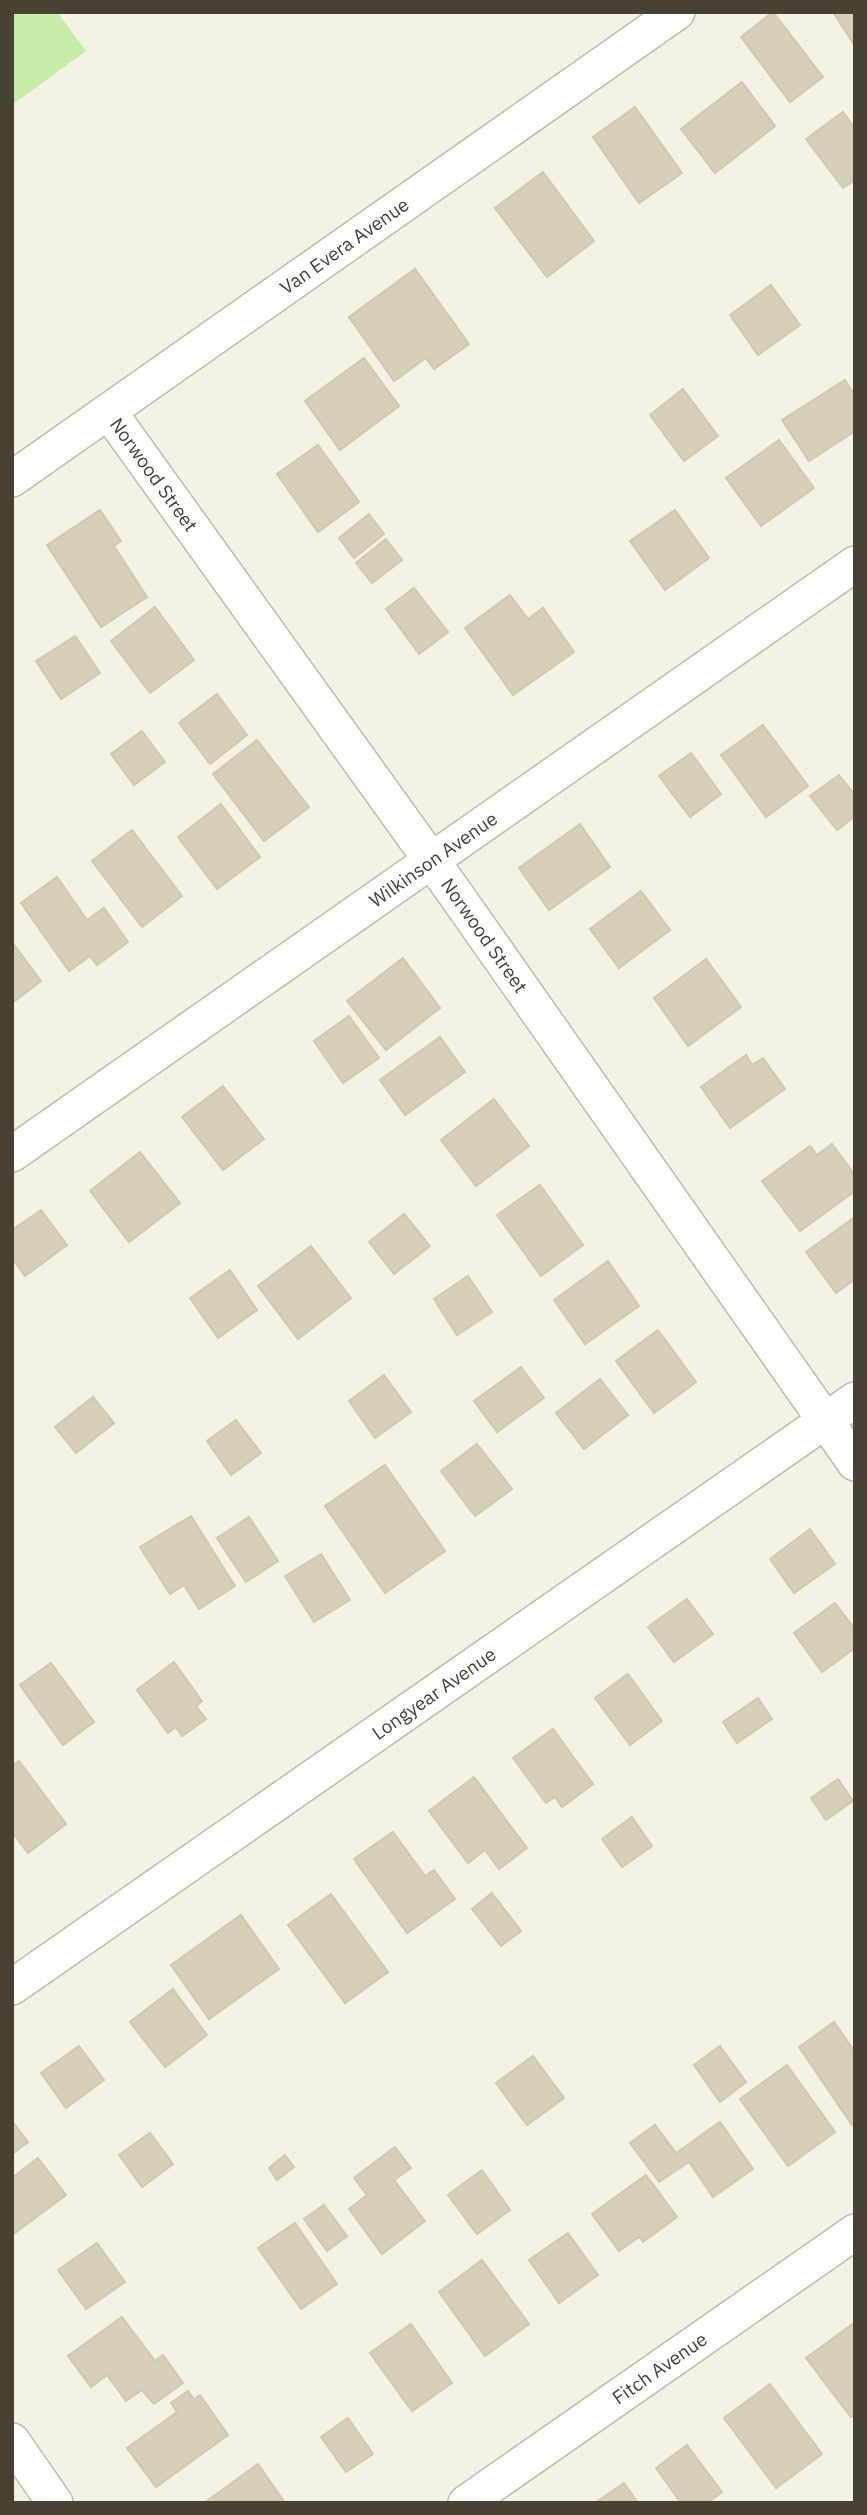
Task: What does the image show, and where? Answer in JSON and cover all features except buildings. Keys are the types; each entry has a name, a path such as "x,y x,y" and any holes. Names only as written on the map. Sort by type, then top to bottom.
{"street":[{"name":"Van Evera Avenue","path":"12,479 677,12"},
{"name":"Norwood Street","path":"109,412 430,860 855,1463"},
{"name":"Wilkinson Avenue","path":"12,1154 855,564"},
{"name":"Longyear Avenue","path":"12,1987 855,1400"},
{"name":"Fitch Avenue","path":"466,2503 855,2232"},
{"path":"12,2441 55,2503"}],"green space":[{"path":"12,12 57,12 86,51 12,105"}]}
